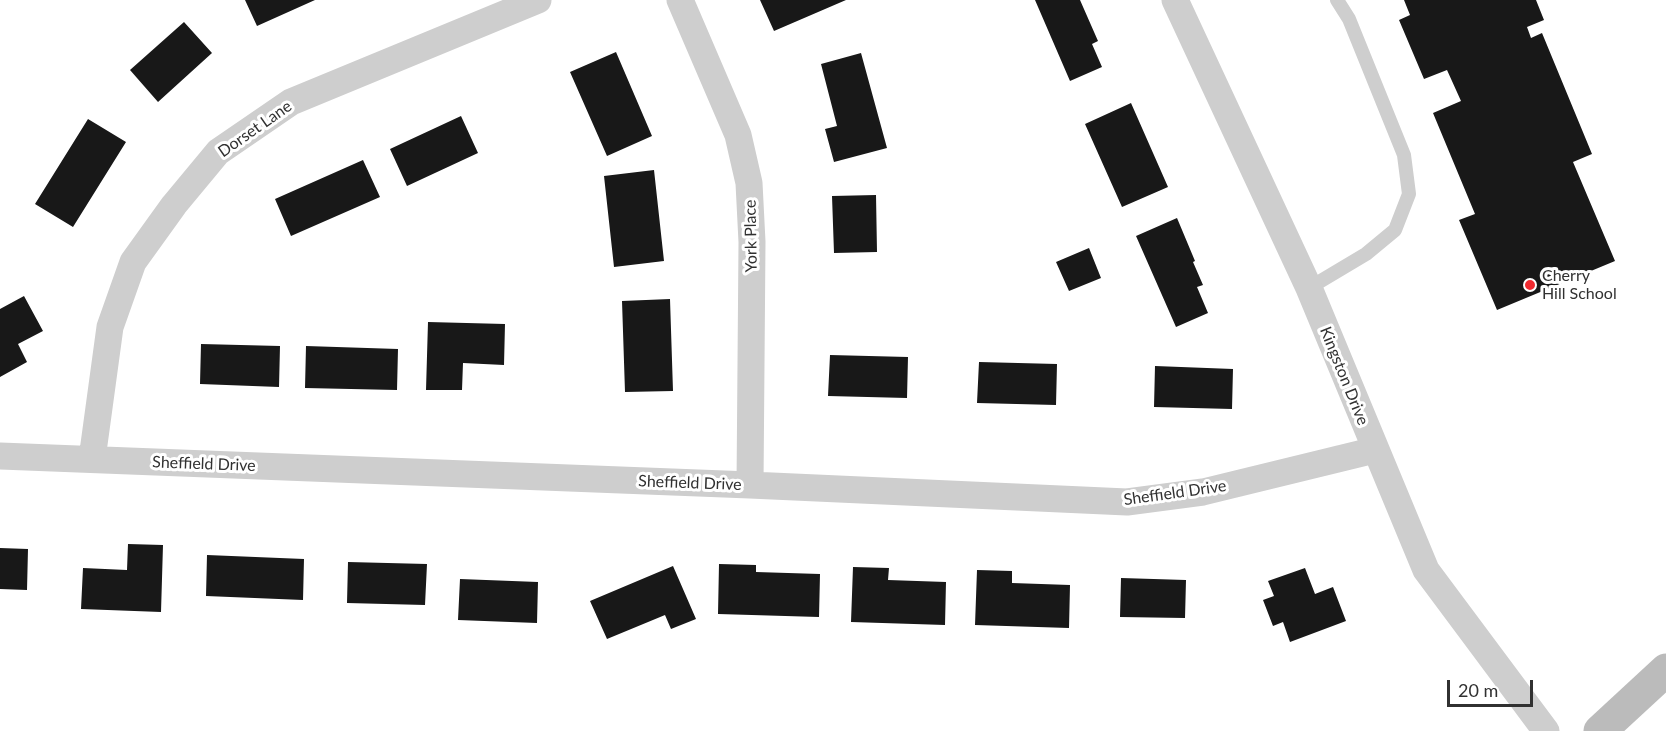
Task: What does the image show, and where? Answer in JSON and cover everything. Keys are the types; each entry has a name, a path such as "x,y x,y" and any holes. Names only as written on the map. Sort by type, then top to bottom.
{"street":[{"name":"Dorset Lane","path":"92,459 110,327 133,262 174,205 218,152 291,102 538,0"},
{"name":"York Place","path":"680,0 738,135 749,183 752,242 750,485"},
{"name":"Kingston Drive","path":"1175,0 1309,288 1426,570 1546,731"},
{"name":"Sheffield Drive","path":"0,456 1127,502 1203,492 1375,450"},
{"path":"1600,731 1666,670"}],"lane":[{"path":"1309,288 1366,254 1395,230 1409,194 1404,154 1349,19 1337,0"}],"building":[{"path":"245,0 315,0 257,26"},
{"path":"760,0 846,0 774,31"},
{"path":"1035,0 1080,0 1098,41 1092,44 1102,67 1070,81"},
{"path":"1404,0 1536,0 1544,20 1527,27 1531,38 1542,33 1592,154 1573,162 1615,261 1497,310 1459,220 1475,214 1433,113 1461,101 1447,70 1424,79 1399,20 1410,15"},
{"path":"184,22 212,53 158,102 130,70"},
{"path":"616,52 652,136 607,156 570,72"},
{"path":"861,53 887,148 834,162 825,129 837,126 821,64"},
{"path":"1131,103 1168,187 1122,207 1085,124"},
{"path":"461,116 478,153 407,186 390,149"},
{"path":"88,119 126,142 73,227 35,204"},
{"path":"363,160 380,197 291,236 275,199"},
{"path":"654,170 664,261 614,267 604,176"},
{"path":"876,195 877,252 834,253 832,196"},
{"path":"1177,218 1203,285 1197,287 1208,313 1176,327 1136,236"},
{"path":"1089,248 1101,278 1069,291 1056,262"},
{"path":"24,296 43,331 18,344 27,362 0,377 0,309"},
{"path":"670,299 673,391 625,392 622,301"},
{"path":"428,322 505,324 504,365 463,363 462,390 426,390"},
{"path":"201,344 280,346 279,387 200,384"},
{"path":"306,346 398,349 397,390 305,388"},
{"path":"830,355 908,357 907,398 828,396"},
{"path":"979,362 1057,364 1056,405 977,403"},
{"path":"1155,366 1233,369 1232,409 1154,407"},
{"path":"128,544 163,545 161,612 81,609 83,568 127,570"},
{"path":"0,548 28,549 27,590 0,589"},
{"path":"207,555 304,559 303,600 206,596"},
{"path":"348,562 427,564 425,605 347,603"},
{"path":"719,564 756,565 756,572 820,574 819,617 718,614"},
{"path":"673,566 696,619 671,629 665,615 607,639 590,601"},
{"path":"853,567 889,568 888,580 946,582 945,625 851,622"},
{"path":"1305,568 1315,594 1333,587 1346,621 1290,642 1283,622 1273,626 1263,600 1274,596 1268,581"},
{"path":"977,570 1012,571 1012,583 1070,585 1069,628 975,625"},
{"path":"1121,578 1186,580 1185,618 1120,617"},
{"path":"460,579 538,582 537,623 458,620"}],"place":[{"name":"Cherry Hill School","path":"1530,285"}]}
